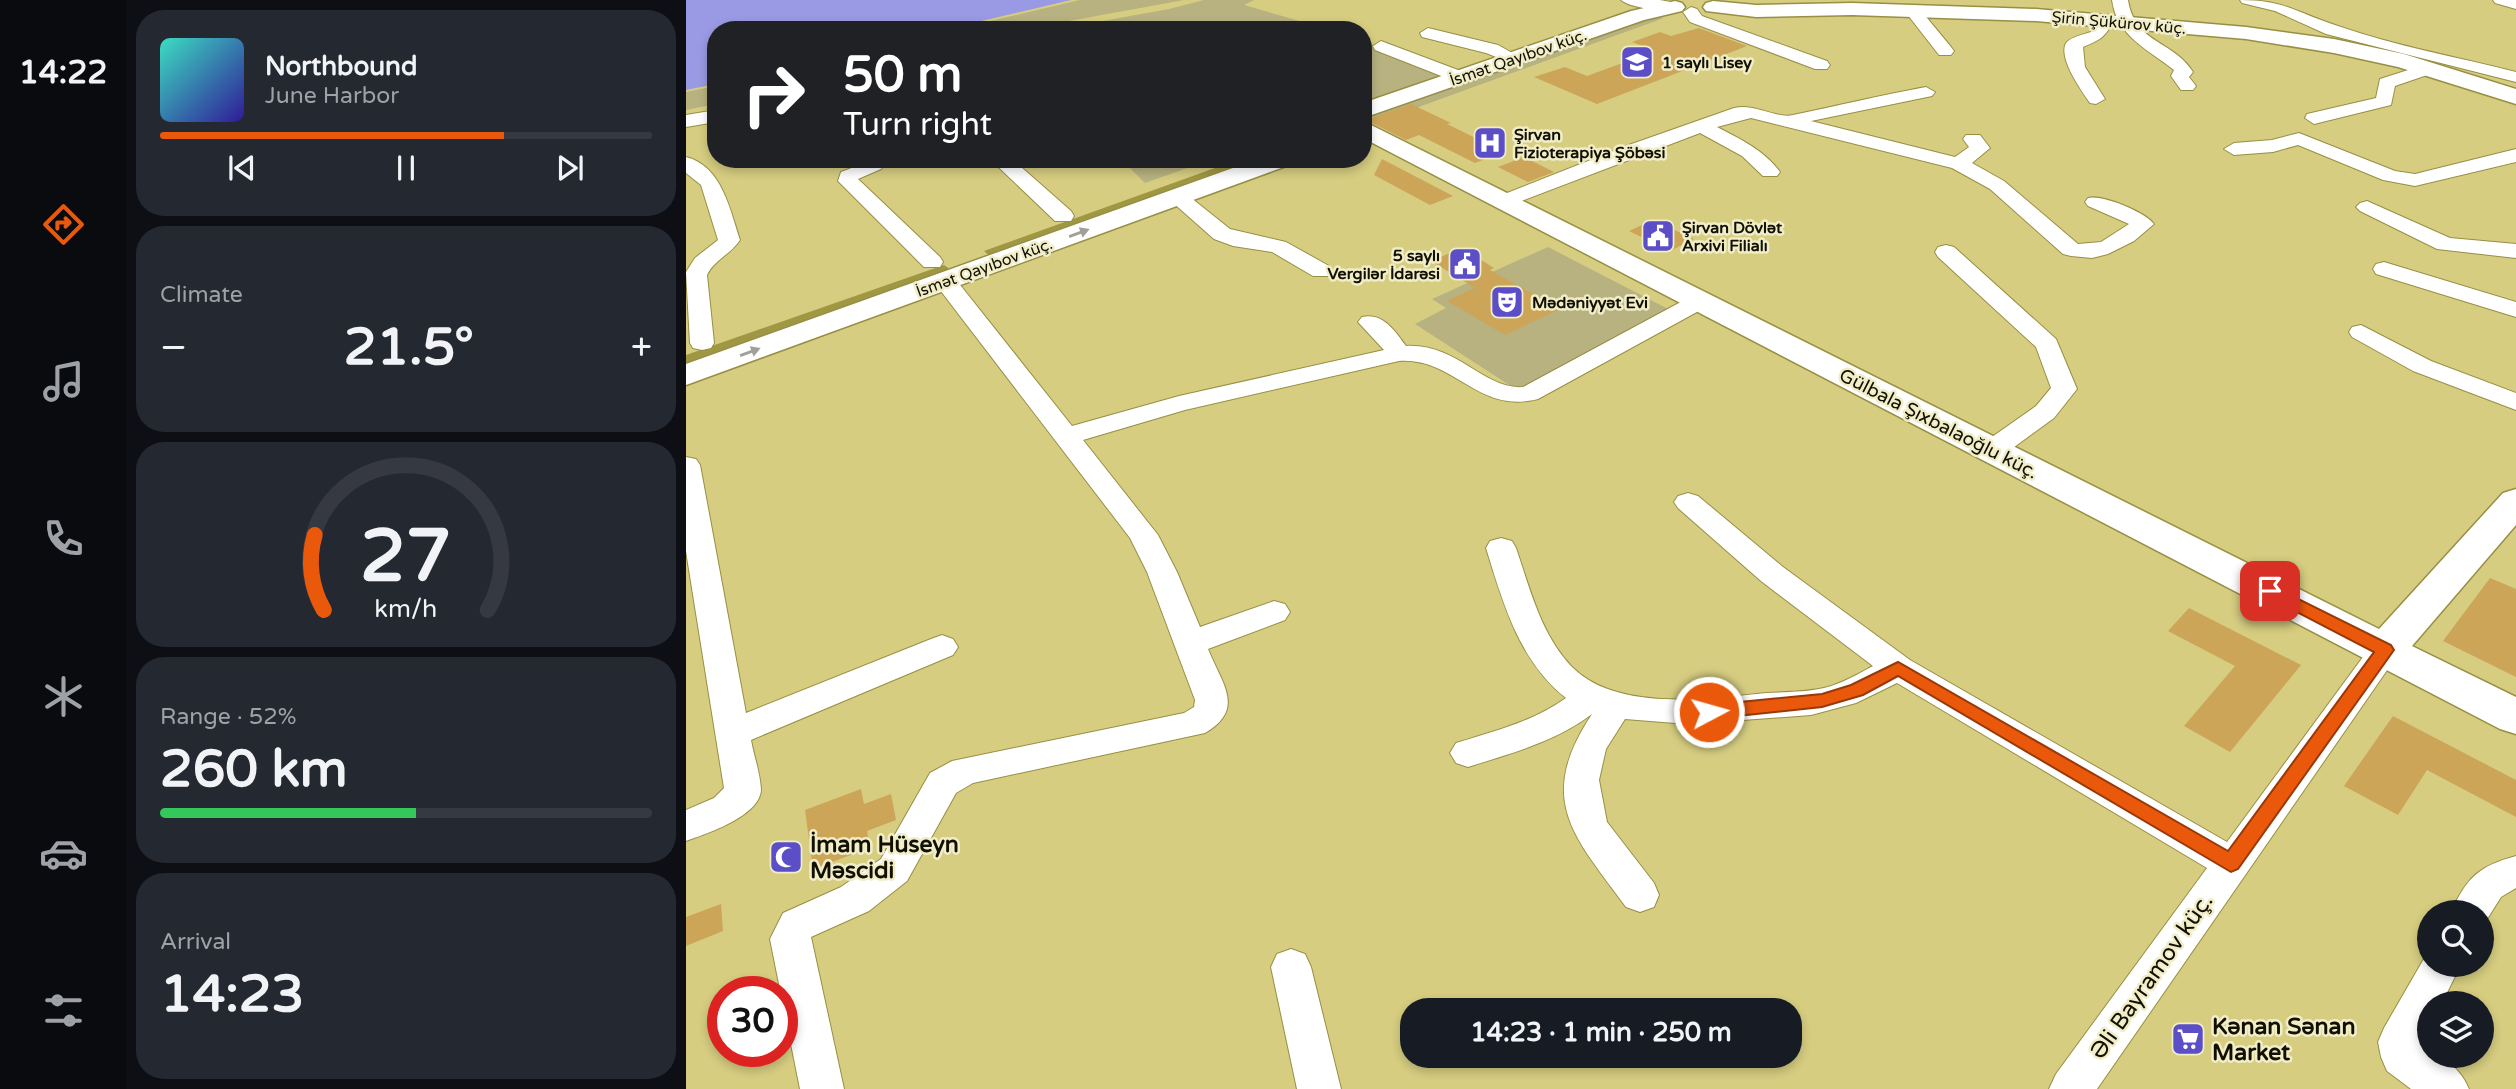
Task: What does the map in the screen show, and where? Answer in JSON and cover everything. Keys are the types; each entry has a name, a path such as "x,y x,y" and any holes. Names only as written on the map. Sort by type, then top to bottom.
{"street":[{"path":"1629,0 1657,6 1693,5 1696,19 1821,65"},
{"path":"2120,0 2125,23 2138,38 2181,67 2183,72 2179,76 2187,86"},
{"path":"2248,0 2281,8 2332,30 2516,77"},
{"path":"2501,0 2516,4"},
{"name":"Şirin Şükürov küç.","path":"1693,5 1756,11 1832,8 1912,10 2100,20 2286,38 2365,52 2430,68 2516,97"},
{"name":"İsmət Qayıbov küç.","path":"1372,121 1460,78 1514,58 1639,15 1693,5"},
{"path":"1912,10 1945,51"},
{"path":"2096,99 2078,74 2074,44 2098,35 2103,25 2100,20"},
{"path":"1427,33 1492,49 1514,58"},
{"path":"1381,46 1460,78"},
{"path":"2314,118 2385,102 2386,83 2430,68"},
{"path":"1793,122 1810,116 1926,92"},
{"path":"1504,201 1741,112 1793,122 1959,164 1997,185 2071,249 2078,263 2107,249 2143,225 2140,220 2095,202"},
{"path":"686,121 707,118"},
{"path":"1702,126 1749,152 1770,172"},
{"name":"Gülbala Şıxbalaoğlu küç.","path":"1372,129 1698,302 2516,717"},
{"path":"1959,164 1980,148 1980,144 1973,139"},
{"path":"2234,149 2273,146 2299,139 2390,176 2416,180 2501,161 2516,155"},
{"path":"686,163 710,183 729,240 726,246 700,265 696,275 694,345"},
{"path":"822,1089 790,950 790,939 797,925 877,886 894,870 943,783 965,771 1193,724 1210,714 1212,701 1162,572 1143,535 1066,436 950,267 848,181 848,176 852,173 866,168"},
{"path":"1010,168 1063,216"},
{"name":"İsmət Qayıbov küç.","path":"686,375 950,267 1063,216 1200,168"},
{"name":"İsmət Qayıbov küç.","path":"694,345 1178,197 1258,168"},
{"path":"1567,176 1587,180 1630,172"},
{"path":"1178,197 1222,234 1233,239 1278,247 1321,271"},
{"path":"2367,207 2445,244 2516,251"},
{"path":"1945,252 2047,344 2064,389 2045,412 1992,450"},
{"path":"2384,269 2516,310"},
{"path":"1066,436 1214,395 1399,354 1434,356 1500,393 1516,397 1529,394 1698,302"},
{"path":"1370,323 1384,333 1399,354"},
{"path":"2361,332 2422,366 2516,402"},
{"path":"686,465 743,792 727,808 686,826"},
{"name":"Əli Bayramov küç.","path":"2077,1087 2231,863 2385,650 2516,501"},
{"path":"1688,502 1772,574 1898,668 2231,863"},
{"path":"1501,548 1530,632 1562,678 1604,701 1644,711 1709,712 1822,700 1857,690 1898,668"},
{"path":"1190,643 1274,612"},
{"path":"733,733 942,647"},
{"path":"1468,753 1533,733 1604,701"},
{"path":"1604,701 1581,780 1589,827 1640,895"},
{"path":"2477,900 2485,886 2510,880"},
{"path":"1290,967 1319,1089"},
{"path":"2434,977 2399,1042 2402,1058 2447,1089"}],"shaded area":[{"path":"1080,0 1184,0 1069,21 990,21"},
{"path":"1204,0 1254,0 1244,5 1300,21 1103,21"},
{"path":"1644,16 1664,18 1380,121 1372,116 1372,113"},
{"path":"1372,45 1450,78 1372,104"},
{"path":"707,88 707,106 686,110 686,92"},
{"path":"1130,168 1188,168 1145,183"},
{"path":"1215,168 1243,168 992,258 984,251"},
{"path":"1548,247 1670,310 1517,390 1415,324 1446,308 1432,299"},
{"path":"944,265 954,272 686,367 686,355"}],"water":[{"path":"686,0 1071,0 981,21 707,21 707,86 686,90"}],"building":[{"path":"1699,28 1747,46 1597,104 1534,77 1565,67 1587,76 1655,51 1632,42 1660,32 1671,36"},
{"path":"1411,104 1504,152 1475,163 1419,135 1406,140 1372,123 1372,118"},
{"path":"1524,157 1554,172 1528,182 1498,167"},
{"path":"1382,159 1453,196 1430,205 1374,175"},
{"path":"1653,220 1694,239 1670,251 1629,231"},
{"path":"1462,248 1494,268 1490,270 1560,309 1505,335 1447,301 1475,288 1431,261"},
{"path":"2490,578 2516,589 2516,677 2443,641"},
{"path":"2189,608 2301,665 2230,752 2184,726 2235,666 2168,631"},
{"path":"2393,716 2516,780 2516,817 2427,770 2398,815 2344,786"},
{"path":"861,789 864,804 891,794 896,820 867,831 870,848 813,869 805,810"},
{"path":"721,904 723,931 686,946 686,917"}],"place":[{"name":"1 saylı Lisey","path":"1637,62"},
{"name":"Şirvan Fizioterapiya Şöbəsi","path":"1490,143"},
{"name":"Şirvan Dövlət Arxivi Filialı","path":"1658,236"},
{"name":"5 saylı Vergilər İdarəsi","path":"1465,264"},
{"name":"Mədəniyyət Evi","path":"1507,302"},
{"name":"İmam Hüseyn Məscidi","path":"786,857"},
{"name":"Kənan Sənan Market","path":"2188,1039"}],"route":[{"path":"1709,712 1822,700 1857,690 1898,668 2231,863 2385,650 2270,591"}]}
